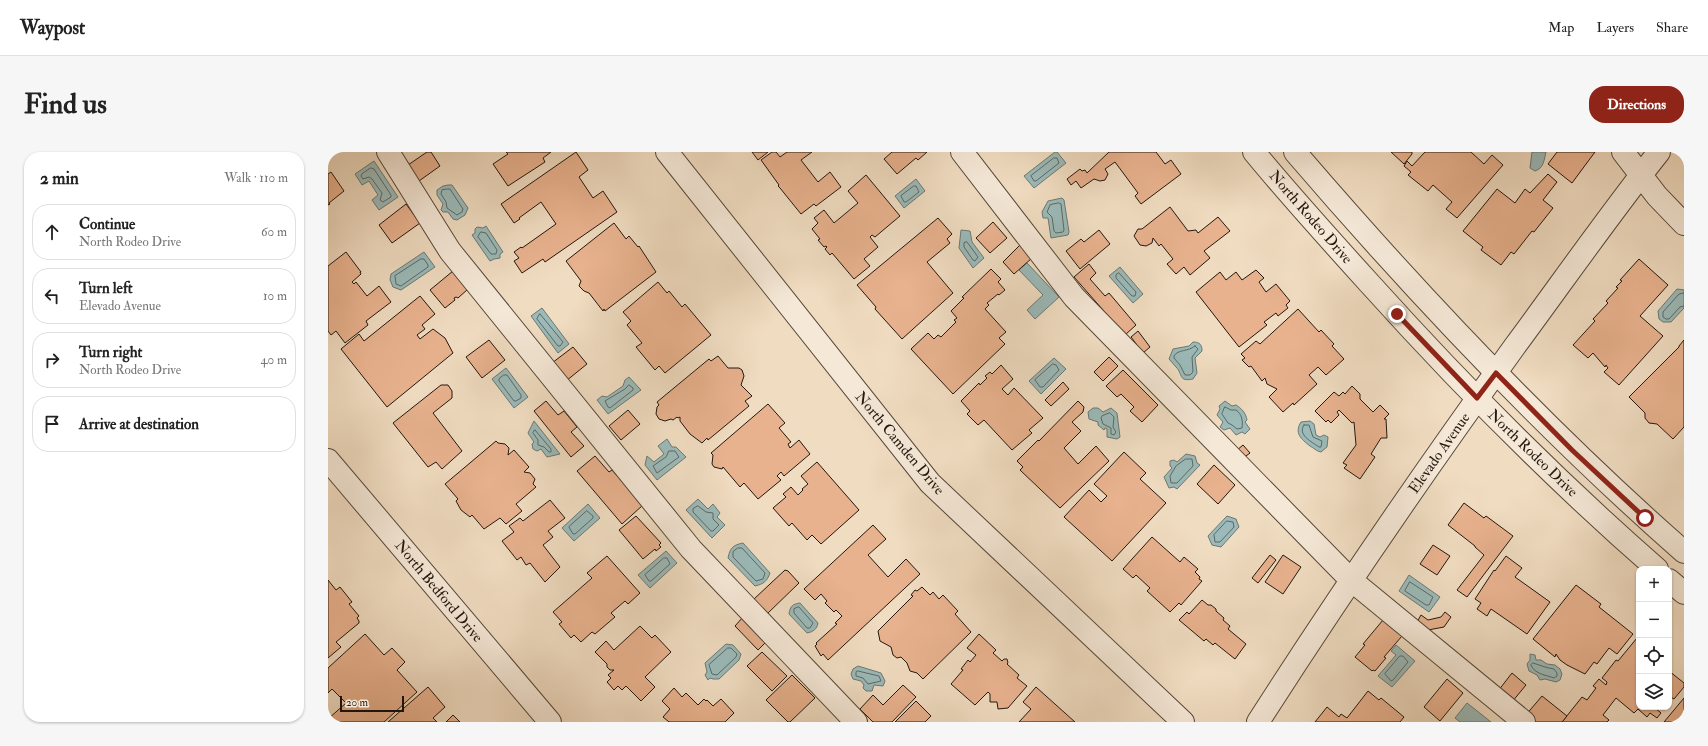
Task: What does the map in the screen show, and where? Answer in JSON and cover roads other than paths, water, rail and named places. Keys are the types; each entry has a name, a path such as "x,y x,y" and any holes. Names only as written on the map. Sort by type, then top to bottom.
{"street":[{"path":"388,152 450,251 691,549 856,722"},
{"name":"North Camden Drive","path":"667,152 930,483 1183,722"},
{"path":"962,152 1074,296 1351,580 1524,722"},
{"name":"North Rodeo Drive","path":"1254,152 1333,243 1477,398 1550,471 1654,566"},
{"name":"North Rodeo Drive","path":"1295,152 1409,281 1496,373 1572,450 1684,552"},
{"path":"1623,152 1657,196 1684,224"},
{"name":"Elevado Avenue","path":"1258,722 1351,580 1477,398 1659,152"},
{"name":"North Bedford Drive","path":"328,460 550,722"},
{"path":"1672,583 1684,593"}],"water":[{"path":"1057,152 1066,163 1034,188 1024,176"},
{"path":"1532,152 1546,152 1542,166 1535,171 1530,168"},
{"path":"374,161 398,197 379,210 372,200 378,195 369,181 362,185 355,174"},
{"path":"916,179 925,191 904,208 895,196"},
{"path":"448,185 452,185 468,208 465,215 457,220 453,219 448,212 443,212 441,210 443,204 437,195 437,190"},
{"path":"1062,198 1064,200 1069,232 1068,235 1051,238 1048,218 1043,218 1042,212 1048,201"},
{"path":"486,226 503,252 500,254 500,258 490,261 472,235 475,233 475,229 477,227 483,228"},
{"path":"961,230 970,231 972,242 984,258 973,268 959,248"},
{"path":"424,252 435,267 401,290 393,287 390,280 391,274"},
{"path":"1027,263 1059,297 1035,319 1027,310 1043,295 1019,270"},
{"path":"1120,267 1143,294 1133,303 1109,276"},
{"path":"1677,289 1684,290 1684,308 1671,322 1663,322 1659,319 1658,311"},
{"path":"542,308 569,344 558,353 531,316"},
{"path":"1193,342 1200,344 1202,351 1195,358 1197,373 1193,379 1188,380 1182,377 1169,359 1173,349 1189,346"},
{"path":"1054,358 1066,369 1041,394 1029,381"},
{"path":"506,368 528,397 514,408 492,379"},
{"path":"629,377 641,390 608,414 597,400 602,396 607,397 623,386 625,380"},
{"path":"1225,401 1232,406 1236,405 1244,413 1247,420 1245,422 1250,429 1245,434 1242,432 1236,435 1230,428 1224,430 1220,427 1223,422 1217,415 1220,409 1219,406"},
{"path":"1093,408 1098,408 1103,412 1111,408 1117,413 1120,437 1117,439 1107,437 1107,429 1105,428 1104,430 1098,425 1098,422 1089,419 1088,412"},
{"path":"534,421 560,454 547,457 541,449 537,451 533,449 532,444 534,442 528,433"},
{"path":"1310,421 1314,424 1316,435 1320,437 1324,435 1328,437 1327,447 1321,452 1307,443 1298,433 1301,422"},
{"path":"667,439 672,447 676,447 686,457 657,480 645,465 647,456 654,462 664,454 658,446"},
{"path":"1186,454 1195,456 1197,463 1200,465 1177,489 1174,487 1169,488 1164,477 1172,468 1170,466 1170,461 1174,460 1177,462"},
{"path":"698,499 708,509 713,504 720,513 717,517 725,525 712,538 686,510"},
{"path":"588,504 600,518 574,541 562,528"},
{"path":"1227,516 1236,519 1239,527 1221,547 1212,545 1208,536"},
{"path":"743,543 770,573 766,580 761,584 755,586 728,558 732,548"},
{"path":"666,551 677,563 650,588 638,575"},
{"path":"1409,575 1440,597 1429,612 1399,591"},
{"path":"800,603 818,623 816,629 811,632 807,633 789,614 792,606"},
{"path":"726,644 733,645 741,654 739,660 719,679 710,678 708,680 705,675 707,672 705,663"},
{"path":"1396,645 1415,661 1392,687 1378,676 1396,655 1391,651"},
{"path":"1530,654 1535,655 1536,660 1541,660 1547,664 1555,665 1560,669 1562,674 1560,680 1556,682 1545,679 1540,680 1537,675 1529,671 1527,664 1530,660"},
{"path":"858,666 881,673 885,681 883,686 874,685 872,691 866,691 863,688 864,685 861,681 853,679 851,674 853,669"},
{"path":"1467,703 1491,722 1460,722 1455,718"}]}
